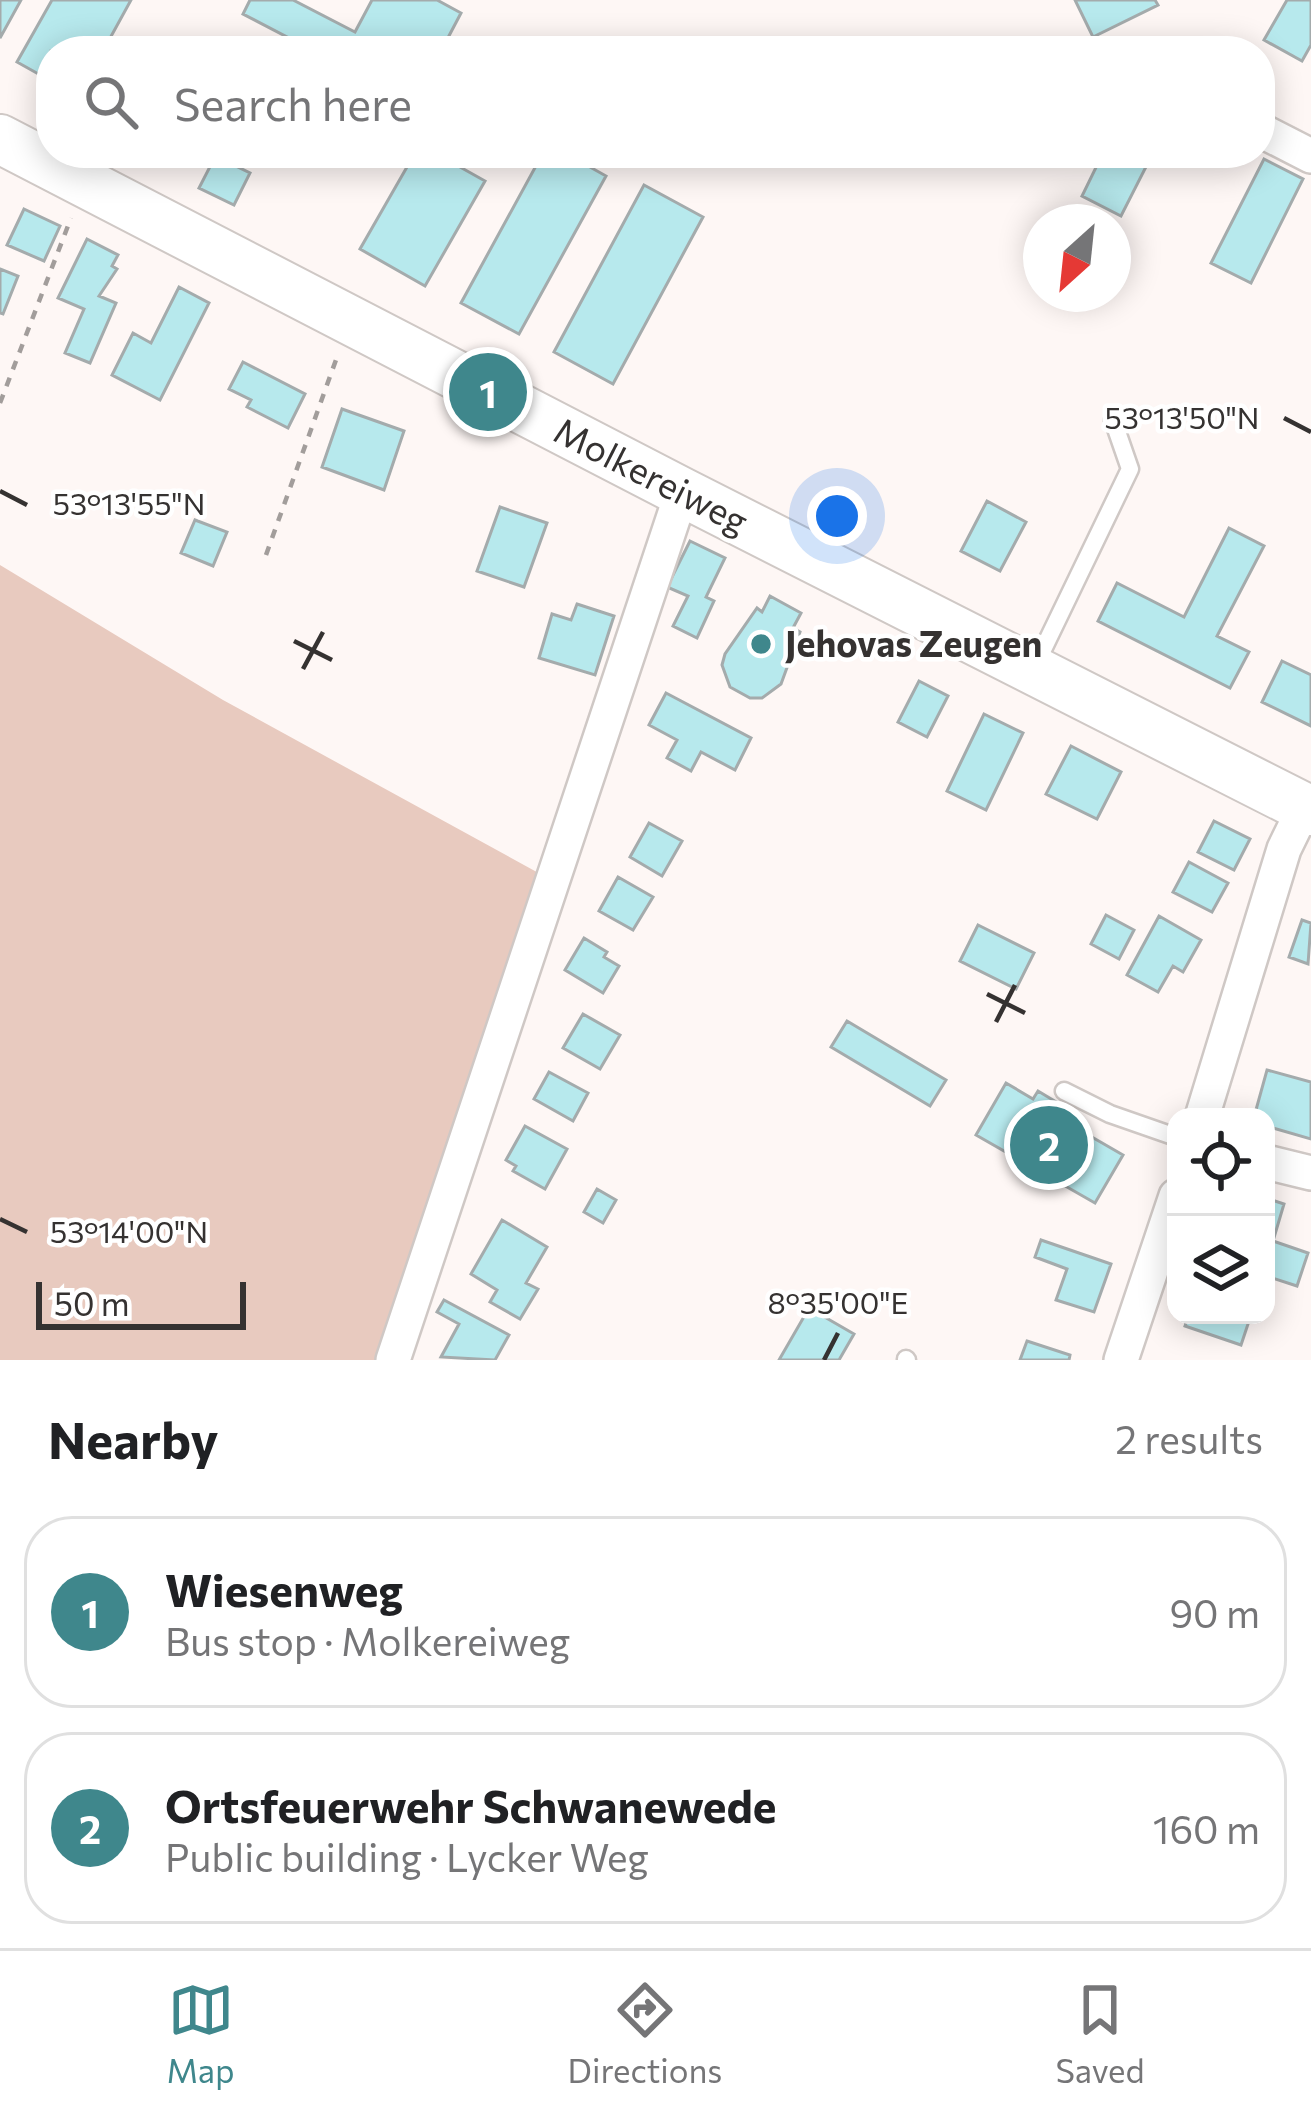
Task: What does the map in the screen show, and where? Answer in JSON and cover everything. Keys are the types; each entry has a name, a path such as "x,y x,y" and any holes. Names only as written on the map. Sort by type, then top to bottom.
{"main road":[{"name":"Molkereiweg","path":"0,139 36,158"},
{"name":"Molkereiweg","path":"56,168 1308,810"}],"street":[{"path":"1275,137 1311,155"},
{"path":"393,1360 682,492"},
{"path":"1205,1108 1284,850 1308,810"},
{"path":"1275,1164 1311,1173"},
{"path":"1121,1360 1169,1216"}],"lane":[{"path":"1033,670 1130,469 1113,420"},
{"path":"1064,1090 1110,1114 1167,1134"}],"path":[{"path":"0,403 85,183"},
{"path":"266,555 350,321"}],"shaded area":[{"path":"0,565 223,700 544,876 379,1360 0,1360"}],"building":[{"path":"0,0 21,0 0,38"},
{"path":"52,0 131,0 111,36 36,36 36,73 17,62"},
{"path":"250,0 293,0 355,32 372,0 437,0 461,13 449,36 285,36 243,14"},
{"path":"1075,0 1155,0 1158,5 1095,36"},
{"path":"1287,0 1311,0 1311,45 1302,61 1275,46 1275,36 1266,36"},
{"path":"1275,165 1303,179 1251,283 1211,263 1259,168"},
{"path":"209,168 240,168 250,173 234,205 199,188"},
{"path":"406,168 462,168 485,181 425,286 360,249"},
{"path":"535,168 592,168 606,176 519,334 461,303"},
{"path":"1096,168 1145,168 1127,204 1098,204 1082,196"},
{"path":"644,185 703,217 613,384 554,352"},
{"path":"24,209 60,226 44,261 7,245"},
{"path":"87,239 118,255 112,266 117,269 99,296 116,303 90,363 65,353 84,309 58,298"},
{"path":"0,269 18,276 3,314 0,313"},
{"path":"179,287 209,303 160,400 112,375 133,333 151,343"},
{"path":"243,362 305,394 288,428 247,407 251,400 229,389"},
{"path":"342,409 404,431 384,490 322,467"},
{"path":"987,501 1026,522 1000,571 961,551"},
{"path":"500,507 547,523 524,587 477,571"},
{"path":"195,520 227,532 213,566 181,553"},
{"path":"1229,528 1264,546 1217,636 1249,652 1230,688 1098,621 1117,583 1184,617"},
{"path":"690,541 725,558 706,597 714,601 697,638 673,626 688,596 667,587"},
{"path":"770,596 801,613 793,628 800,632 781,684 762,698 750,698 730,687 722,665 757,608 762,612"},
{"path":"577,604 614,616 595,675 539,658 552,614 571,620"},
{"path":"1282,661 1311,675 1311,726 1262,702"},
{"path":"919,681 948,696 927,737 898,722"},
{"path":"666,693 751,738 735,770 701,752 691,771 667,758 677,740 649,725"},
{"path":"984,714 1023,733 986,810 947,791"},
{"path":"1071,746 1121,772 1097,819 1046,794"},
{"path":"1214,821 1250,839 1234,870 1198,852"},
{"path":"649,823 682,841 662,876 630,857"},
{"path":"1189,862 1228,883 1212,912 1173,892"},
{"path":"618,877 653,897 633,930 599,911"},
{"path":"1106,915 1134,930 1119,959 1091,944"},
{"path":"1159,916 1201,940 1183,972 1173,966 1158,992 1127,975"},
{"path":"1302,920 1311,923 1308,964 1289,957"},
{"path":"978,925 1034,953 1016,989 960,961"},
{"path":"584,938 619,966 603,993 565,970"},
{"path":"583,1014 620,1035 600,1069 563,1048"},
{"path":"847,1021 946,1080 930,1106 831,1047"},
{"path":"1267,1070 1311,1082 1311,1139 1275,1129 1275,1108 1256,1108"},
{"path":"549,1072 588,1093 573,1121 534,1099"},
{"path":"1006,1083 1033,1099 1038,1091 1058,1103 1052,1114 1123,1155 1095,1203 976,1135"},
{"path":"525,1126 567,1149 545,1189 513,1171 516,1166 506,1160"},
{"path":"597,1189 616,1200 603,1223 584,1212"},
{"path":"1275,1201 1284,1204 1275,1234"},
{"path":"502,1220 547,1247 526,1283 538,1289 520,1319 490,1302 497,1290 471,1274"},
{"path":"1041,1240 1111,1264 1094,1312 1056,1300 1067,1269 1035,1257"},
{"path":"1275,1242 1308,1253 1297,1286 1275,1279"},
{"path":"444,1300 509,1335 495,1360 441,1357 459,1324 437,1312"},
{"path":"809,1308 854,1334 839,1360 779,1360"},
{"path":"1186,1324 1248,1324 1241,1345"},
{"path":"1027,1341 1070,1355 1069,1360 1020,1360"}],"place":[{"name":"Wiesenweg","path":"488,392"},
{"name":"Jehovas Zeugen","path":"761,644"},
{"name":"Ortsfeuerwehr Schwanewede","path":"1049,1145"}]}
